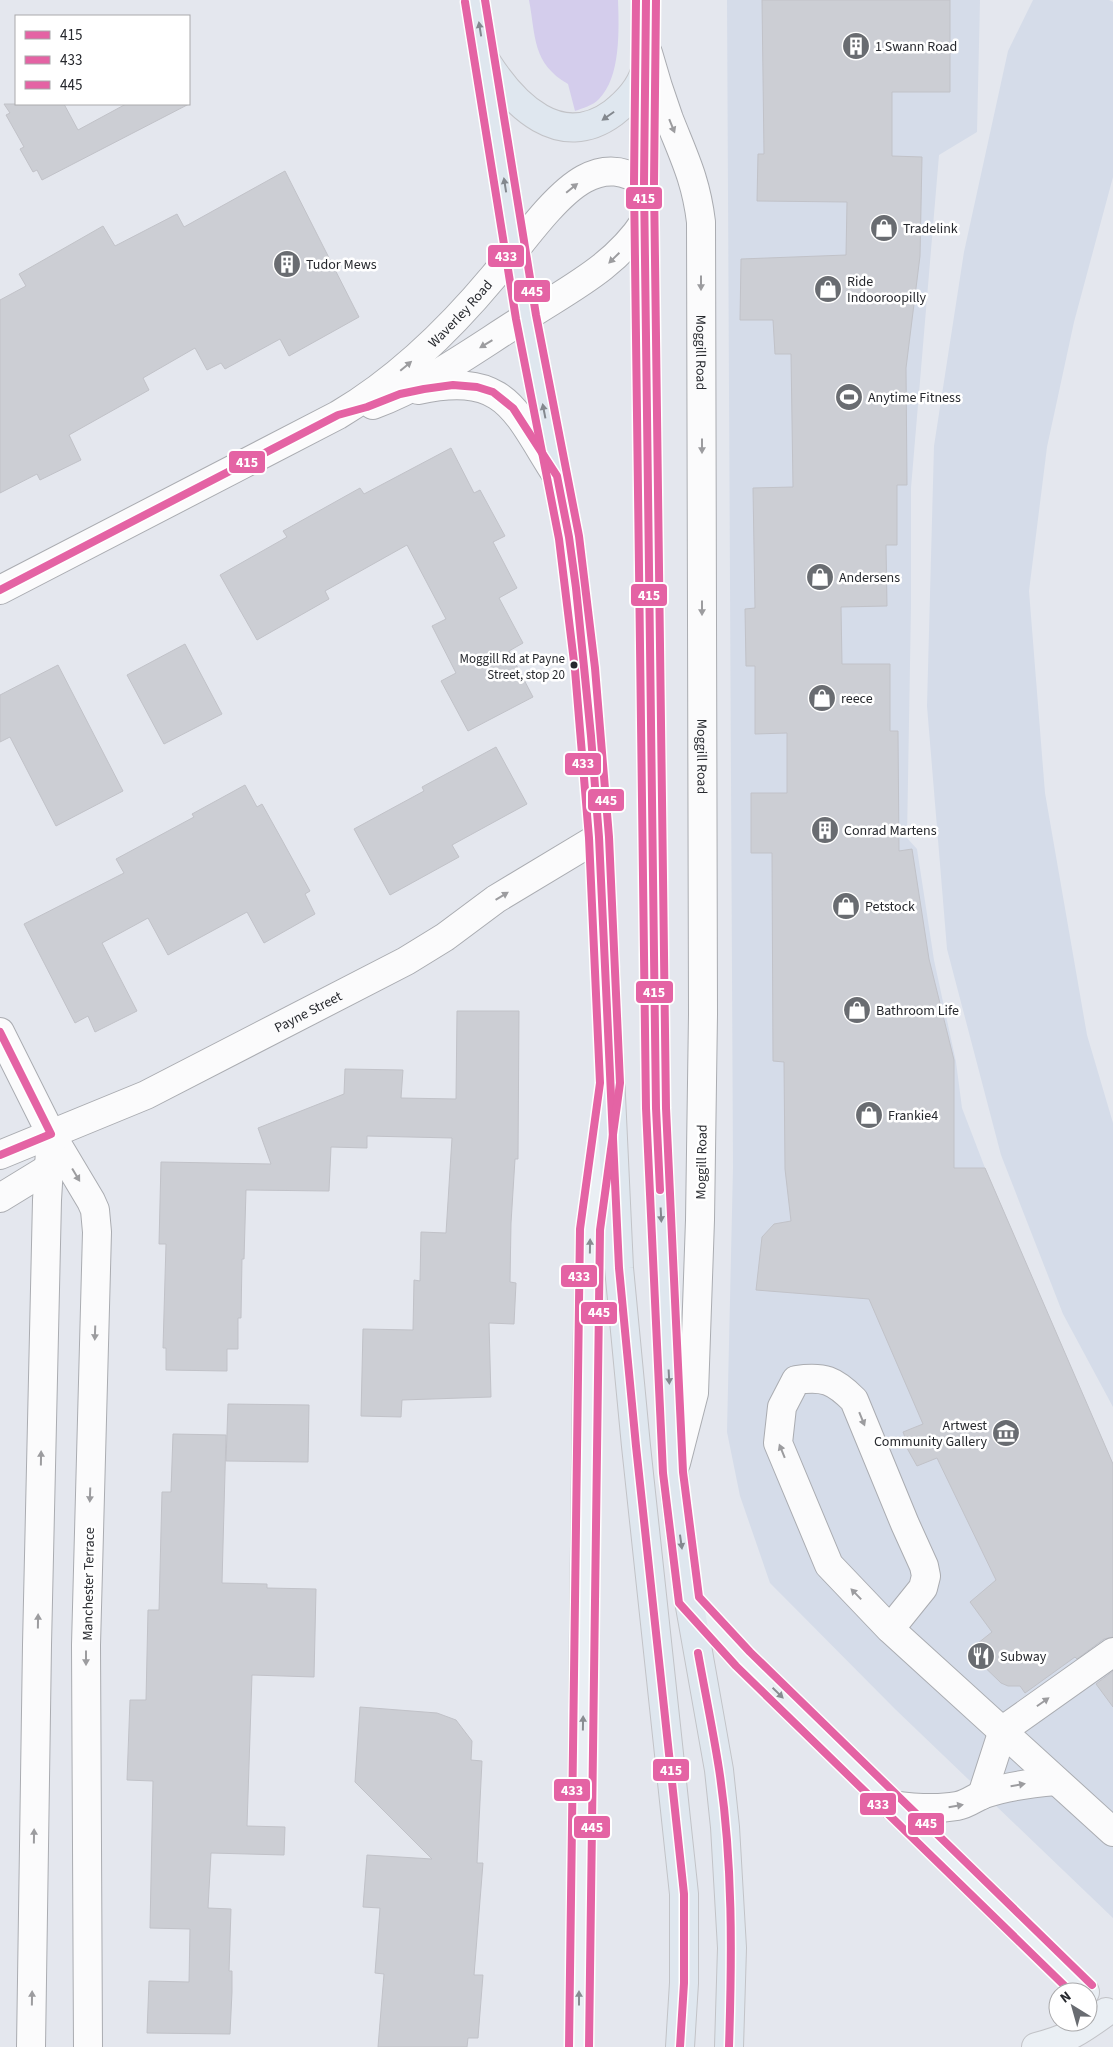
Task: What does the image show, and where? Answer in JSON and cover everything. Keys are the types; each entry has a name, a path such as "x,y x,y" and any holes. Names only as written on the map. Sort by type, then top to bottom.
{"highway":[{"path":"475,0 526,317 557,476 576,588 585,669 599,837 619,1268 637,1456 684,1894 684,1983 680,2047"},
{"name":"Moggill Road","path":"646,0 644,183 656,1108 674,1483 689,1601 719,1770 725,1827 732,1948 729,2047"},
{"path":"484,57 501,82 530,111 547,123 569,128 593,125 616,110 635,91 642,79 646,55"}],"main road":[{"path":"579,2047 590,1229 610,1083"},
{"path":"689,1601 743,1659 1075,1982"},
{"path":"1036,2047 1061,2041 1082,2030 1105,2008"}],"street":[{"name":"Moggill Road","path":"646,55 666,111 688,163 697,195 701,222 703,1014 700,1220 694,1393 674,1483"},
{"name":"Waverley Road","path":"0,590 338,415 373,393 426,349 462,313 556,203 584,179 604,171 619,171 633,175 644,183"},
{"name":"Waverley Road","path":"338,415 400,394 585,282 602,269 628,244 645,222"},
{"path":"400,394 453,385 477,387 493,392 513,408 557,476"},
{"name":"Payne Street","path":"0,1155 146,1095 406,961 445,937 496,899 599,837"},
{"name":"Manchester Terrace","path":"0,1032 51,1134 91,1201 97,1232 86,1645 88,2047"},
{"name":"Manchester Terrace","path":"31,2047 47,1200 51,1134"},
{"path":"0,1198 49,1168"},
{"path":"890,1629 923,1588 926,1576 924,1566 854,1400 839,1384 814,1377 796,1380 782,1407 778,1443 829,1565 890,1629 1113,1832"},
{"path":"982,1795 1003,1730 1113,1652"},
{"path":"892,1805 937,1809 968,1804 982,1795 1005,1788 1056,1781"}],"shaded area":[{"path":"529,0 618,0 619,25 615,66 606,90 593,103 575,111 568,84 556,76 542,58 535,37"},
{"path":"727,0 980,0 977,132 939,155 911,488 907,838 917,849 934,960 956,1062 962,1108 985,1168 1113,1464 1113,1918 895,1709 770,1583 740,1496 727,1432 733,1168"},
{"path":"1033,0 1109,0 1113,2 1113,177 1074,322 1047,447 1029,591 1045,793 1087,1035 1113,1123 1113,1407 1063,1314 1001,1155 947,949 927,706 934,446 964,252 1008,51"}],"building":[{"path":"762,0 950,0 950,92 892,92 892,156 922,157 920,256 906,368 907,485 897,485 897,545 886,545 887,606 841,607 842,664 890,664 890,731 898,731 899,851 912,849 929,959 954,1060 954,1168 985,1168 1113,1464 1113,1637 1104,1639 1077,1659 1075,1657 1025,1693 1020,1686 1008,1686 1001,1683 968,1651 992,1632 970,1602 996,1580 937,1458 917,1466 903,1441 906,1440 903,1432 923,1424 869,1299 756,1290 762,1237 774,1224 791,1221 785,1169 784,1062 773,1061 772,853 751,853 751,793 787,793 787,733 755,734 755,666 746,666 745,609 755,608 753,488 793,487 791,354 775,354 773,320 740,320 741,259 846,255 847,202 757,201 758,154 764,154"},
{"path":"4,104 65,105 78,130 124,105 187,105 42,180 37,170 33,172 20,149 24,147 6,115 10,113"},
{"path":"285,171 359,317 289,356 280,339 225,369 221,363 207,370 195,348 143,378 149,390 69,435 81,460 40,480 37,474 0,493 0,300 26,286 19,274 103,226 115,246 177,214 184,227"},
{"path":"451,448 474,493 480,490 505,536 493,542 517,588 499,598 523,643 509,651 533,697 468,731 441,681 456,673 432,626 446,619 407,545 325,591 329,599 257,640 220,575 287,537 283,531 360,488 364,494"},
{"path":"185,644 222,714 164,744 127,675"},
{"path":"58,665 123,791 56,826 10,737 0,742 0,695"},
{"path":"496,747 527,804 452,845 459,857 390,895 354,829 424,791 422,787"},
{"path":"245,785 257,807 262,804 310,891 305,894 315,914 264,943 247,912 168,955 148,918 102,943 137,1011 95,1032 88,1016 75,1023 24,924 124,873 116,859 194,817 192,814"},
{"path":"457,1011 519,1011 518,1159 515,1159 510,1282 516,1283 514,1324 489,1323 491,1397 402,1400 401,1417 361,1416 363,1329 413,1330 414,1280 420,1281 421,1232 446,1233 452,1138 367,1136 367,1148 331,1147 329,1191 246,1190 241,1318 238,1318 238,1349 227,1349 227,1371 166,1370 166,1348 163,1348 166,1244 159,1244 161,1162 271,1164 258,1128 344,1094 345,1069 403,1070 401,1098 456,1099"},
{"path":"228,1404 309,1405 308,1462 226,1461"},
{"path":"173,1434 226,1435 222,1583 267,1584 267,1588 316,1589 314,1677 252,1675 247,1826 285,1827 284,1855 211,1853 208,1908 231,1909 229,1971 232,1971 232,1992 230,2034 147,2033 149,1981 189,1982 190,1929 150,1928 153,1781 127,1780 130,1700 146,1700 148,1610 159,1610 162,1492 171,1492"},
{"path":"1113,1671 1113,1707 1096,1684"},
{"path":"360,1707 437,1713 456,1720 472,1741 471,1760 482,1761 477,1863 483,1863 474,1975 483,1975 478,2038 468,2038 467,2047 378,2047 384,1974 375,1973 380,1908 363,1907 367,1855 432,1859 355,1782"}],"transit line":[{"name":"445","path":"485,0 536,315 579,536 595,668 609,837 620,1083 600,1230 589,2047"},
{"name":"433","path":"636,0 634,183 646,1108 663,1473 679,1603 736,1666 1061,1982"},
{"name":"415","path":"646,0 644,183 656,1108 660,1190"},
{"name":"445","path":"656,0 654,183 666,1108 683,1472 699,1597 750,1652 1089,1982"},
{"name":"433","path":"465,2 516,319 559,539 575,670 589,838 600,1083 580,1229 569,2047"},
{"name":"415","path":"0,590 338,415 367,407 400,394 424,389 453,385 477,387 493,392 513,408 557,476 569,537 576,588 591,736 599,837 619,1268 684,1894 684,1983 680,2047"},
{"name":"415","path":"0,1032 51,1134"},
{"name":"415","path":"0,1155 51,1134"},
{"name":"415","path":"698,1653 719,1769 727,1838 731,1943 729,2047"}],"place":[{"name":"1 Swann Road","path":"856,46"},
{"name":"Tradelink","path":"884,228"},
{"name":"Tudor Mews","path":"287,264"},
{"name":"Ride Indooroopilly","path":"828,289"},
{"name":"Anytime Fitness","path":"849,397"},
{"name":"Andersens","path":"820,577"},
{"name":"Moggill Rd at Payne Street, stop 20","path":"574,665"},
{"name":"reece","path":"822,698"},
{"name":"Conrad Martens","path":"825,830"},
{"name":"Petstock","path":"846,906"},
{"name":"Bathroom Life","path":"857,1010"},
{"name":"Frankie4","path":"869,1115"},
{"name":"Artwest Community Gallery","path":"1006,1433"},
{"name":"Subway","path":"981,1656"}]}
